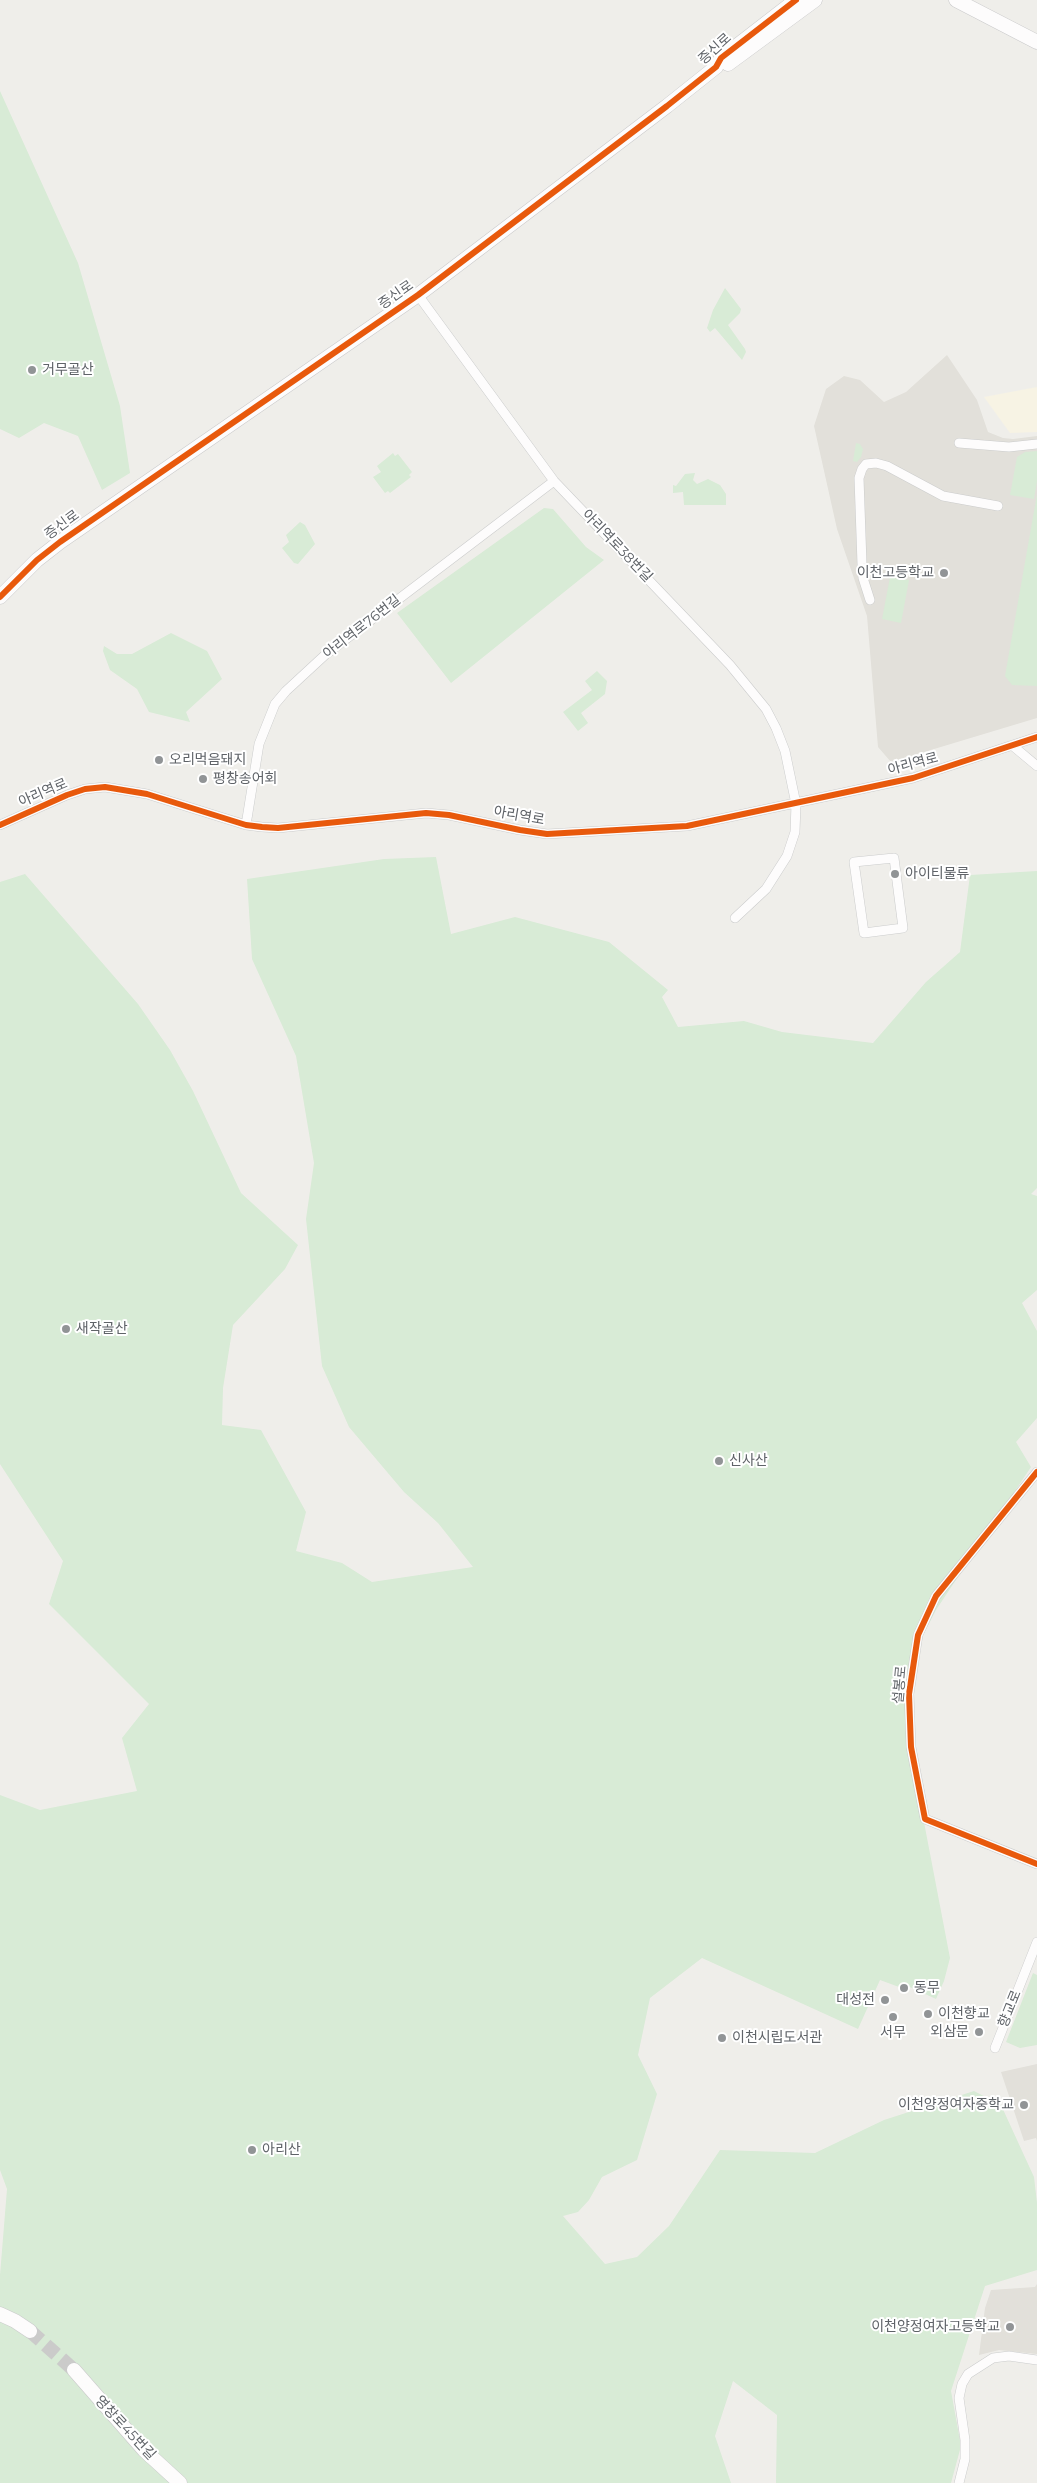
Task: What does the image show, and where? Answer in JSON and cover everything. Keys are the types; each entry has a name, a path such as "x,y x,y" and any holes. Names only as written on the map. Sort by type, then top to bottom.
{"street":[{"name":"증신로","path":"0,597 37,560 60,542 418,295 716,67 721,58 796,0"},
{"name":"증신로","path":"716,67 726,66 815,0"},
{"path":"956,0 1037,42"},
{"name":"아리역로38번길","path":"418,295 554,481 730,665 762,703 776,728 785,751 796,804 795,832 787,856 766,889 735,918"},
{"path":"959,443 1009,448 1037,444"},
{"path":"870,600 863,578 859,478 866,464 876,463 887,466 943,496 998,506"},
{"name":"아리역로76번길","path":"246,825 258,744 275,704 286,691 333,649 554,481"},
{"name":"아리역로","path":"0,825 67,795 85,789 105,787 147,794 246,825 278,828 426,813 449,815 520,830 568,834 687,826 928,774 1037,737"},
{"path":"1013,746 1037,766"},
{"path":"894,858 903,928 864,933 854,862 894,858"},
{"name":"설봉로","path":"1037,1472 936,1596 918,1635 909,1694 911,1747 925,1820 1037,1864"},
{"name":"향교로","path":"995,2048 1037,1942"},
{"path":"0,2314 30,2331"},
{"path":"958,2483 965,2459 966,2440 959,2398 965,2379 980,2365 994,2358 1009,2356 1037,2360"},
{"name":"영창로45번길","path":"74,2370 127,2432 180,2483"}],"shaded area":[{"name":"이천고등학교","path":"947,355 977,400 988,432 1003,438 1013,439 1037,436 1037,718 891,762 878,747 867,616 837,529 814,426 826,389 844,376 860,380 884,402 906,392"},
{"path":"1037,387 1037,432 1010,433 984,397"},
{"name":"이천양정여자중학교","path":"1037,2064 1037,2141 1036,2138 1024,2141 1001,2072"},
{"name":"이천양정여자고등학교","path":"1037,2284 1037,2354 999,2350 979,2355 985,2308 991,2290 1035,2287"}],"green space":[{"path":"0,91 78,263 120,406 130,473 102,490 78,436 44,423 19,438 0,429"},
{"path":"725,288 741,309 740,313 728,325 745,349 746,352 742,360 715,328 710,332 707,328 713,310"},
{"path":"856,443 860,444 863,449 861,457 857,462 853,461"},
{"path":"1037,451 1037,481 1034,499 1010,495 1017,457 1025,452"},
{"path":"393,453 395,456 398,454 412,472 409,475 411,477 390,493 388,491 385,493 373,477 381,472 377,466"},
{"path":"695,473 693,480 697,484 708,479 720,485 726,494 726,505 684,505 683,492 673,493 673,485 676,486 685,474"},
{"path":"1037,494 1037,686 1012,685 1005,676"},
{"path":"544,508 553,509 586,547 604,560 451,683 397,613"},
{"path":"300,522 305,525 315,544 298,564 294,563 282,548 289,542 286,535"},
{"path":"890,577 909,580 901,623 882,619"},
{"path":"171,633 207,651 222,679 186,712 190,722 149,712 137,689 110,670 103,651 104,646 117,654 132,654"},
{"path":"597,671 607,681 605,694 581,713 588,723 578,731 563,712 592,690 585,681"},
{"path":"436,857 451,934 515,917 609,942 668,990 662,997 678,1027 744,1021 782,1032 873,1043 926,982 960,952 970,875 1037,871 1037,1188 1031,1194 1037,1196 1037,1290 1022,1303 1037,1331 1037,1418 1016,1442 1031,1467 936,1610 913,1655 910,1749 950,1958 944,1981 936,1999 901,1983 899,1987 880,1980 858,2029 702,1958 650,1998 638,2055 657,2094 637,2160 602,2177 589,2200 578,2212 563,2216 605,2264 637,2257 669,2226 720,2150 815,2153 884,2120 974,2091 1001,2105 1034,2177 1037,2203 1037,2270 985,2286 951,2391 961,2446 951,2483 776,2483 777,2415 733,2381 715,2436 731,2483 0,2483 0,2275 7,2189 0,2170 0,1795 40,1810 137,1791 122,1738 149,1704 49,1604 63,1561 0,1464 0,882 25,874 138,1004 170,1050 193,1091 241,1193 298,1245 285,1269 233,1325 223,1388 222,1425 261,1430 306,1512 296,1551 342,1563 372,1582 473,1567 438,1523 404,1492 349,1427 322,1366 306,1219 314,1163 296,1056 252,959 247,879 384,859"},
{"path":"1033,1973 1037,1975 1037,2045 1020,2048 1006,2042"}],"tunnel":[{"path":"30,2331 74,2370"}],"cycle path":[{"path":"0,597 37,560 60,542 418,295 667,106 716,67 721,58 796,0"},
{"path":"0,825 67,795 85,789 105,787 147,794 246,825 262,827 278,828 426,813 449,815 547,834 687,826 913,778 1037,737"},
{"path":"1037,1472 936,1596 918,1635 909,1694 911,1747 925,1819 1037,1864"}],"place":[{"name":"거무골산","path":"32,370"},
{"name":"이천고등학교","path":"944,573"},
{"name":"오리먹음돼지","path":"159,760"},
{"name":"평창송어회","path":"203,779"},
{"name":"아이티물류","path":"895,874"},
{"name":"새작골산","path":"66,1329"},
{"name":"신사산","path":"719,1461"},
{"name":"동무","path":"904,1988"},
{"name":"대성전","path":"885,2000"},
{"name":"이천향교","path":"928,2014"},
{"name":"서무","path":"893,2017"},
{"name":"외삼문","path":"979,2032"},
{"name":"이천시립도서관","path":"722,2038"},
{"name":"이천양정여자중학교","path":"1024,2105"},
{"name":"아리산","path":"252,2150"},
{"name":"이천양정여자고등학교","path":"1010,2327"}]}
